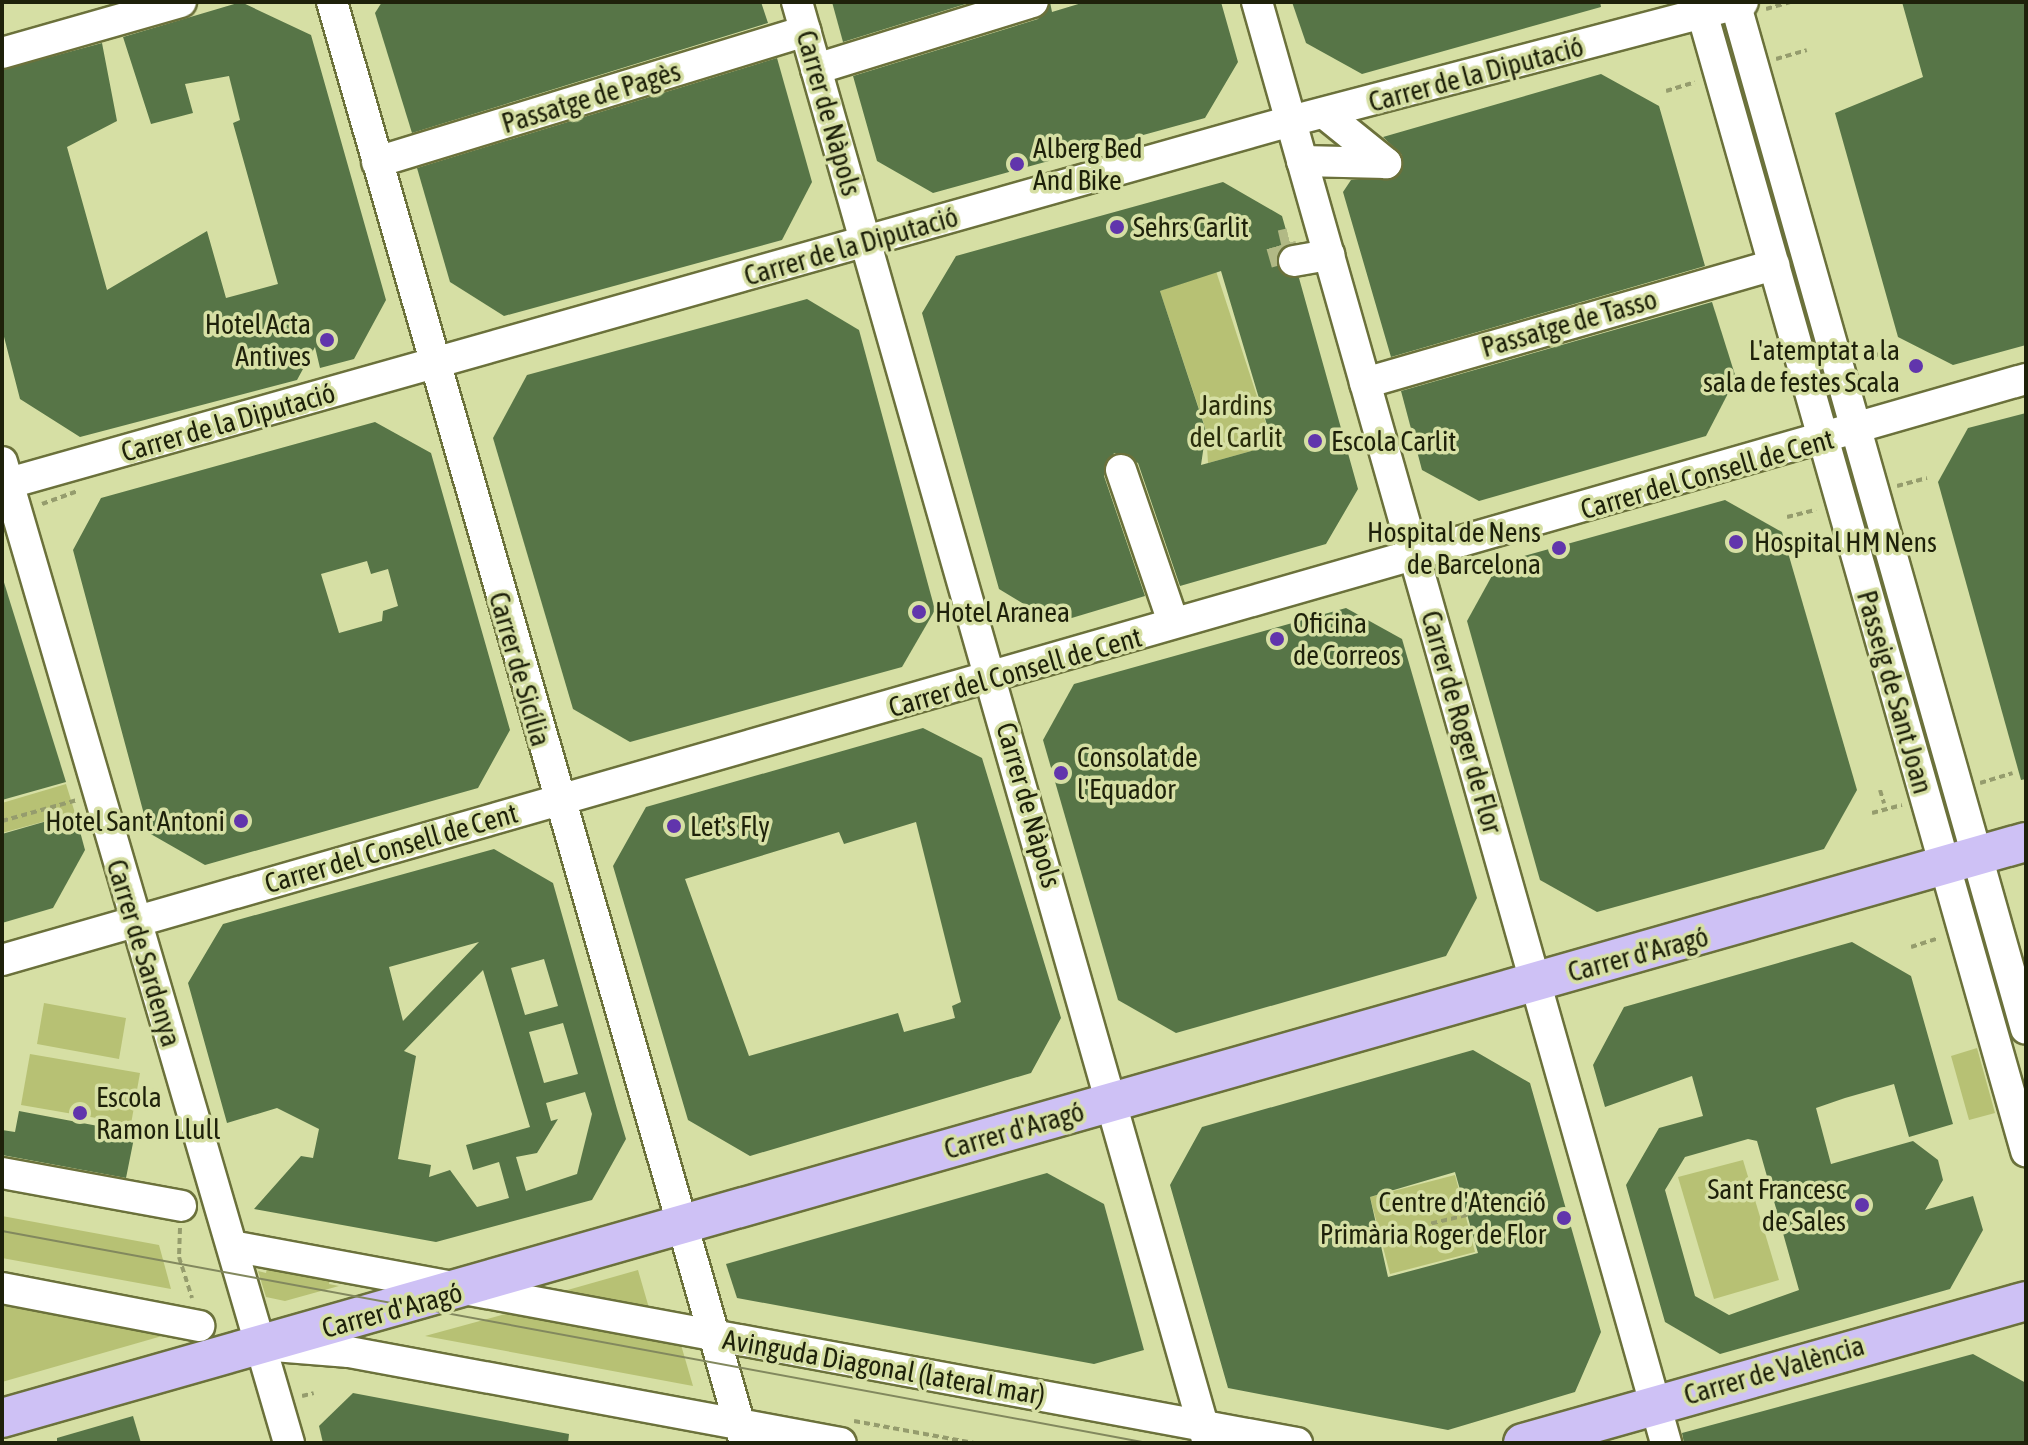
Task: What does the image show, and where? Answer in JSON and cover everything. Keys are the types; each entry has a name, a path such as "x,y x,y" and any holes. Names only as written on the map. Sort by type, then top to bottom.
{"main road":[{"name":"Carrer d'Aragó","path":"2,1418 471,1289 1114,1101 2026,842"},
{"name":"Carrer de València","path":"1523,1443 2026,1301"}],"street":[{"path":"2,53 181,2"},
{"name":"Carrer de Sicília","path":"332,2 558,801 742,1434"},
{"name":"Carrer de Nàpols","path":"797,2 1114,1101 1206,1434"},
{"path":"816,69 1033,2"},
{"name":"Carrer de Roger de Flor","path":"1257,2 1666,1443"},
{"name":"Carrer de la Diputació","path":"4,477 434,363 1701,8 1743,5"},
{"name":"Passeig de Sant Joan","path":"1743,5 1856,431 1960,861 2026,1151"},
{"name":"Passeig de Sant Joan","path":"1701,8 1823,442 1960,861 2026,1029"},
{"name":"Passatge de Pagès","path":"377,162 805,31"},
{"path":"1302,161 1386,163 1324,113"},
{"path":"1292,252 1326,246"},
{"name":"Passatge de Tasso","path":"1365,383 1774,265"},
{"name":"Carrer del Consell de Cent","path":"2,960 1823,442 2026,379"},
{"path":"1121,470 1169,610"},
{"name":"Carrer de Sardenya","path":"4,477 132,923 237,1247 289,1443"},
{"path":"2,1173 181,1206"},
{"name":"Avinguda Diagonal (lateral mar)","path":"237,1247 714,1335 1206,1434 1297,1443"},
{"path":"2,1288 199,1326"},
{"path":"264,1345 349,1352 742,1434 846,1432"}],"path":[{"path":"1743,5 1793,3"},
{"path":"1762,63 1807,50"},
{"path":"1666,91 1709,78"},
{"path":"1848,363 1892,351"},
{"path":"1751,391 1795,378"},
{"path":"1885,490 1927,478"},
{"path":"1787,517 1831,506"},
{"name":"Passeig de Sant Joan","path":"1967,787 2012,773"},
{"path":"1880,790 1884,803"},
{"path":"2,821 79,800"},
{"name":"Passeig de Sant Joan","path":"1872,813 1916,801"},
{"path":"1911,947 1953,934"},
{"path":"181,1206 179,1257 199,1326"},
{"path":"1412,1228 1467,1215"},
{"path":"846,1432 974,1443"}],"green space":[{"name":"Jardins del Carlit","path":"1216,271 1273,445 1208,463 1206,430 1160,291"},
{"path":"66,784 75,813 2,833 2,803"},
{"path":"44,1003 126,1018 119,1059 37,1044"},
{"path":"1977,1048 1995,1113 1969,1120 1951,1056"},
{"path":"30,1054 140,1073 131,1124 21,1105"},
{"path":"1743,1160 1779,1280 1714,1299 1678,1177"},
{"path":"1455,1175 1475,1252 1390,1274 1370,1197"},
{"path":"2,1216 159,1245 171,1289 2,1258"},
{"path":"268,1262 331,1274 329,1284 339,1286 285,1301 266,1297 258,1271 266,1273"},
{"path":"638,1270 651,1315 557,1293"},
{"path":"2,1298 169,1334 2,1382"},
{"path":"524,1309 679,1338 693,1386 425,1336"}],"building":[{"path":"241,2 311,35 386,300 354,359 320,368 315,347 297,380 80,437 20,399 2,329 2,70 102,43 117,121 67,147 107,290 207,231 226,298 278,284 233,123 240,120 229,76 185,84 193,113 151,124 123,37"},
{"path":"382,2 761,2 768,23 412,133 375,13"},
{"path":"832,2 972,2 843,42"},
{"path":"1050,2 1052,12 1085,2 1221,2 1238,62 1205,118 933,193 877,161 853,76 1038,19"},
{"path":"1292,2 1600,2 1601,7 1362,74 1306,43"},
{"path":"1902,2 2026,2 2026,345 1953,365 1898,337 1835,113 1923,77"},
{"path":"777,58 812,182 782,240 504,316 450,282 417,168"},
{"path":"1601,74 1659,106 1705,266 1391,357 1343,192 1351,180 1400,174 1402,155 1383,137"},
{"path":"1223,182 1282,216 1290,244 1276,265 1299,278 1358,489 1326,544 1180,586 1138,463 1114,453 1104,476 1145,596 1055,623 999,589 922,313 956,256","holes":["1221,271 1273,445 1201,465 1206,431 1160,291"]},
{"path":"807,299 859,330 935,610 902,667 630,742 573,709 493,438 527,375"},
{"path":"1712,302 1736,378 1706,436 1479,501 1422,470 1401,391"},
{"path":"2026,413 2026,779 2021,780 1938,482 1968,428"},
{"path":"375,422 431,453 510,730 478,788 205,865 149,833 73,550 101,498","holes":["367,561 371,574 388,569 398,606 383,611 382,621 339,633 321,574"]},
{"path":"1725,500 1782,532 1857,790 1824,849 1597,912 1540,880 1467,621 1499,563"},
{"path":"2,576 66,782 2,800"},
{"path":"1346,608 1402,639 1477,898 1446,956 1176,1033 1118,1000 1043,740 1074,684"},
{"path":"923,728 982,758 1061,1018 1031,1073 750,1156 688,1120 613,866 646,807","holes":["916,822 961,1002 952,1006 955,1018 904,1032 898,1013 749,1056 685,879 839,832 844,844"]},
{"path":"75,813 85,850 53,908 2,923 2,834"},
{"path":"494,849 553,883 626,1139 592,1200 436,1242 254,1209 301,1156 313,1158 319,1129 277,1108 227,1123 188,983 223,924","holes":["479,942 403,1021 389,967","544,959 558,1006 525,1015 511,968","483,970 530,1127 466,1145 473,1170 499,1162 509,1198 477,1207 450,1170 429,1177 431,1165 398,1159 416,1056 404,1051","563,1023 578,1074 544,1083 529,1032","585,1092 592,1114 577,1174 526,1191 516,1157 537,1153 558,1119 551,1121 546,1103"]},
{"path":"1852,942 1911,976 1953,1124 1909,1137 1894,1084 1816,1108 1831,1164 1913,1141 1938,1160 1943,1180 1925,1210 1973,1196 1983,1230 1950,1289 1720,1354 1665,1322 1626,1185 1659,1128 1703,1116 1692,1076 1605,1107 1593,1065 1624,1007","holes":["1748,1139 1757,1141 1799,1290 1729,1315 1695,1296 1665,1190 1685,1157"]},
{"path":"1473,1050 1530,1083 1601,1332 1575,1392 1448,1430 1228,1388 1170,1185 1202,1127","holes":["1455,1172 1478,1253 1388,1277 1370,1197"]},
{"path":"19,1111 135,1133 126,1178 2,1155 2,1130 15,1132"},
{"path":"1047,1173 1104,1204 1144,1350 1094,1364 737,1298 726,1264"},
{"path":"1973,1354 2026,1383 2026,1443 1684,1443 1682,1433"},
{"path":"353,1393 569,1434 568,1443 323,1443 319,1426"},
{"path":"133,1416 141,1443 57,1443 57,1438"}],"tunnel":[{"path":"1290,243 1281,245 1286,263 1294,261"}],"tram line":[{"path":"2,1231 1148,1443"}],"place":[{"name":"Alberg Bed And Bike","path":"1017,164"},
{"name":"Sehrs Carlit","path":"1117,227"},
{"name":"Hotel Acta Antives","path":"327,340"},
{"name":"L'atemptat a la sala de festes Scala","path":"1916,366"},
{"name":"Escola Carlit","path":"1315,441"},
{"name":"Hospital HM Nens","path":"1736,542"},
{"name":"Hospital de Nens de Barcelona","path":"1559,548"},
{"name":"Hotel Aranea","path":"919,612"},
{"name":"Oficina de Correos","path":"1277,639"},
{"name":"Consolat de l'Equador","path":"1061,773"},
{"name":"Hotel Sant Antoni","path":"241,821"},
{"name":"Let's Fly","path":"674,826"},
{"name":"Escola Ramon Llull","path":"80,1113"},
{"name":"Sant Francesc de Sales","path":"1862,1205"},
{"name":"Centre d'Atenció Primària Roger de Flor","path":"1564,1218"}]}
